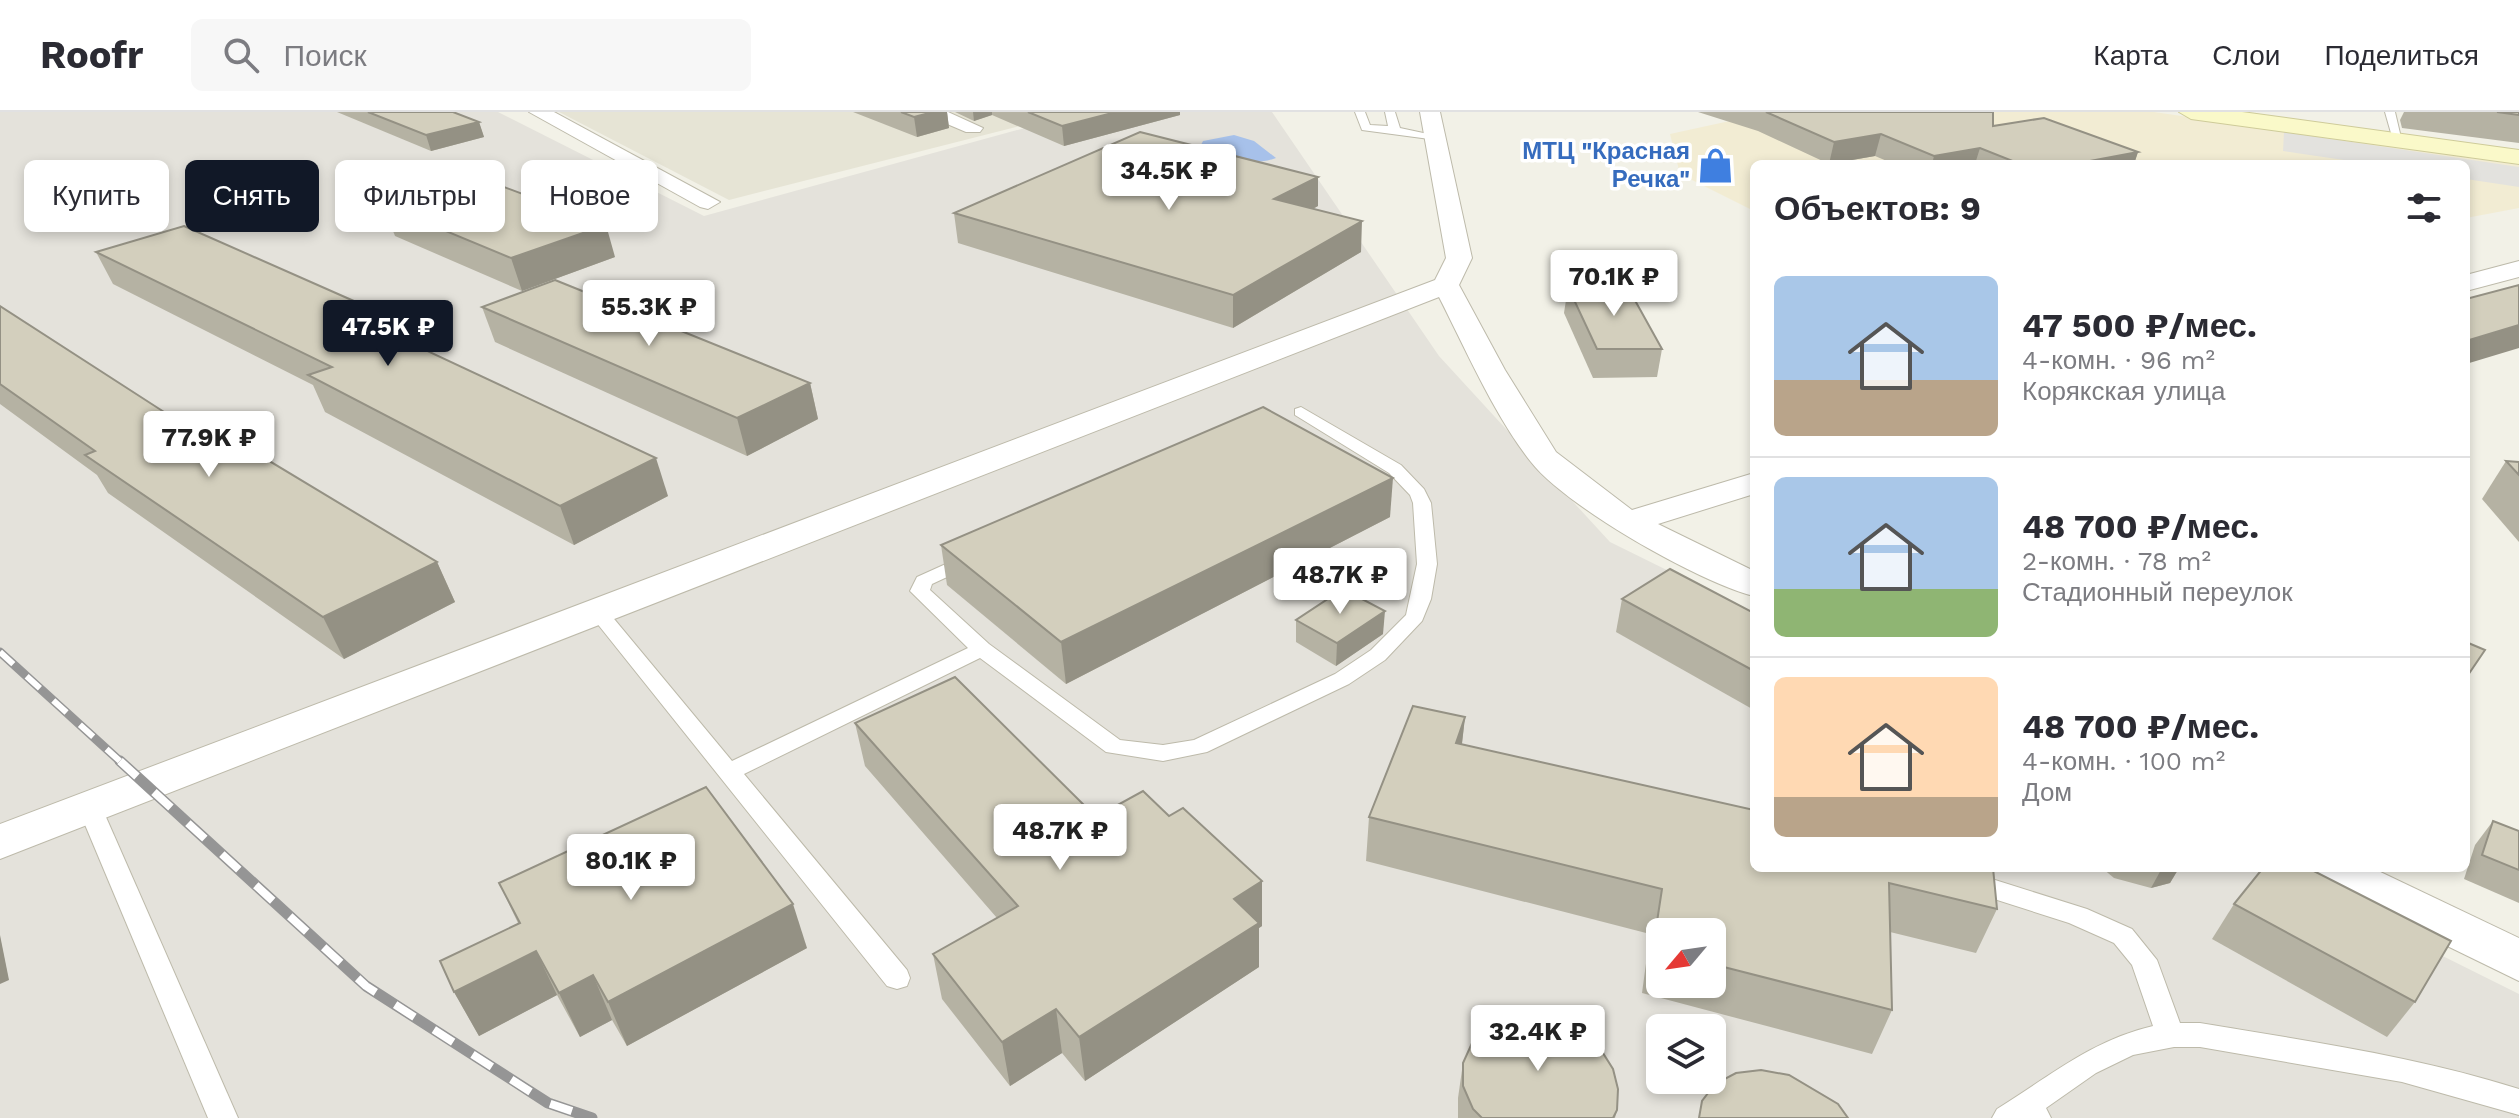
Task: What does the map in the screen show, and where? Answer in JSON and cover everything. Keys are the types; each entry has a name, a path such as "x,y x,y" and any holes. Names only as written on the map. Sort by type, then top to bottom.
{"street":[{"path":"539,112 708,202"},
{"path":"929,112 973,128"},
{"path":"2191,112 2519,157"},
{"path":"0,842 1446,285 1459,258 1433,125"},
{"path":"2470,282 2519,269"},
{"path":"1446,285 1490,370 1544,458 1627,523 1750,583"},
{"path":"1627,523 1750,484"},
{"path":"2337,872 2519,961"}],"lane":[{"path":"1360,112 1366,128 1394,129 1406,135 1433,125"},
{"path":"1390,112 1394,129"},
{"path":"2390,112 2398,140"},
{"path":"992,549 924,581 920,591 982,649 1114,747 1163,753 1199,747 1342,679 1378,655 1415,617 1421,599 1427,564 1422,503 1409,481 1395,469 1301,412"},
{"path":"598,612 897,978"},
{"path":"729,772 982,649"},
{"path":"90,808 223,1118"},
{"path":"1940,872 2078,916 2123,936 2144,960 2169,1033"},
{"path":"2023,1114 2064,1078 2136,1039 2169,1033 2200,1035 2429,1077 2479,1088 2519,1102"}],"shaded area":[{"path":"0,112 498,112 593,160 521,160 521,232 658,232 658,193 704,216 1083,112 1272,112 1439,356 1610,542 1750,611 1750,872 2274,872 2519,994 2519,1118 0,1118"},
{"path":"559,112 1075,112 729,200 658,163 658,160 652,160"},
{"name":"МТЦ \"Красная Речка\"","path":"1771,112 2154,112 2519,165 2519,208 2470,217 2470,160 1750,160 1750,209 1680,174 1670,134"},
{"path":"2284,132 2519,167 2519,187 2470,180 2470,160 2344,160 2283,151"}],"water":[{"path":"1234,135 1254,141 1276,158 1258,162 1237,161 1208,151 1201,145 1203,141"}],"building":[{"path":"368,112 453,112 479,122 426,135"},
{"path":"901,112 933,112 914,117"},
{"path":"1028,112 1116,112 1062,126"},
{"path":"1766,112 1993,112 1993,126 2044,118 2138,152 2095,160 2010,160 1980,148 1934,156 1881,134 1834,142"},
{"path":"1140,132 1318,177 1274,199 1362,221 1233,295 954,213"},
{"path":"505,187 521,193 521,232 586,232 511,258 448,232 505,232"},
{"path":"184,226 185,232 198,232 381,313 361,320 656,458 560,506 308,375 332,367 96,252"},
{"path":"555,280 810,383 737,418 482,307"},
{"path":"2519,285 2519,325 2470,340 2470,298"},
{"path":"1627,286 1662,349 1597,349 1568,287"},
{"path":"0,306 178,421 193,415 437,562 323,617 85,455 95,451 0,384"},
{"path":"1263,407 1393,478 1061,642 941,545"},
{"path":"2506,461 2519,462 2519,475"},
{"path":"1670,569 1750,611 1750,669 1622,599"},
{"path":"1343,589 1385,611 1337,643 1296,620"},
{"path":"2470,644 2485,650 2470,672"},
{"path":"955,677 1096,817 1143,791 1169,816 1183,808 1262,881 1234,899 1259,923 1079,1037 1056,1009 1002,1042 933,954 1018,906 855,723"},
{"path":"1413,706 1465,717 1456,743 1750,809 1750,872 1993,872 1997,909 1889,883 1892,1010 1726,968 1726,918 1658,918 1662,889 1369,817"},
{"path":"706,787 793,904 608,1002 593,975 559,993 536,951 454,992 440,961 520,923 499,883"},
{"path":"2493,821 2519,831 2519,870 2482,855"},
{"path":"2260,872 2316,872 2451,941 2415,1002 2234,904"},
{"path":"1535,1017 1561,1023 1582,1034 1601,1050 1613,1069 1618,1089 1617,1110 1613,1118 1482,1118 1473,1109 1463,1086 1463,1063 1472,1043 1488,1027 1510,1019"},
{"path":"1761,1070 1789,1075 1838,1104 1848,1118 1699,1118 1702,1101 1707,1094 1726,1094 1726,1078 1736,1073"}],"railway":[{"path":"0,652 122,763"},
{"path":"120,761 366,986 548,1103 592,1118"}],"place":[{"name":"МТЦ \"Красная Речка\"","path":"1716,165"}]}
